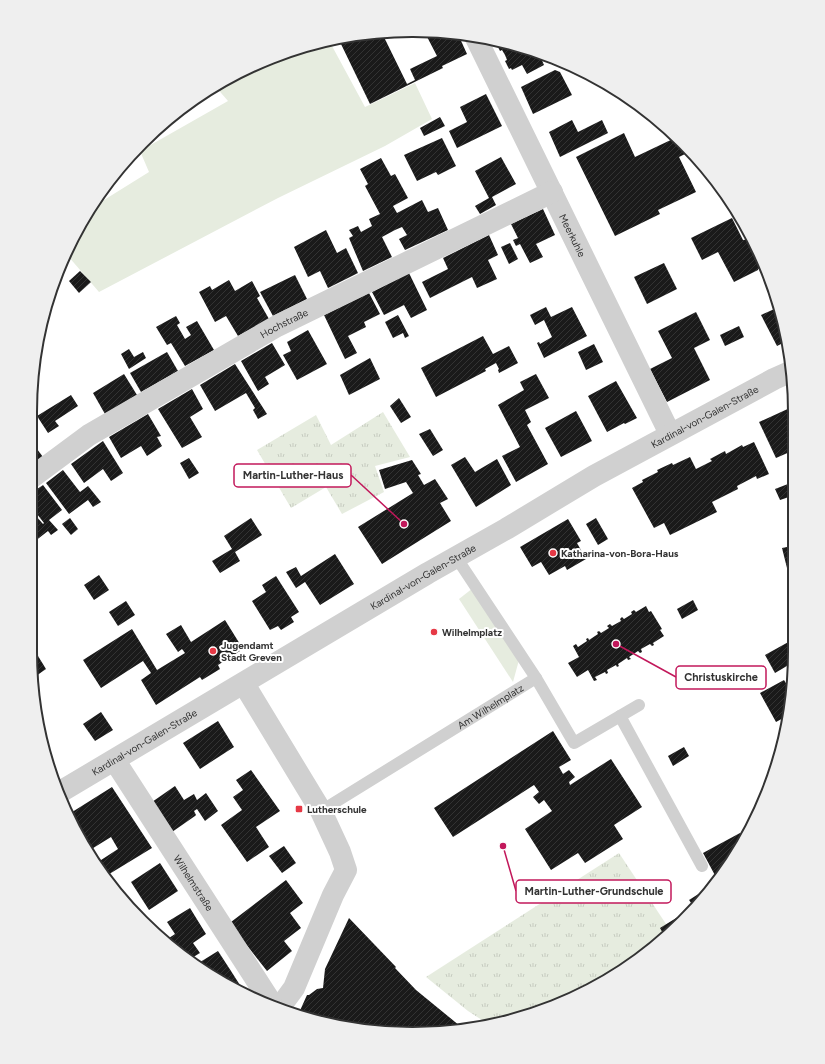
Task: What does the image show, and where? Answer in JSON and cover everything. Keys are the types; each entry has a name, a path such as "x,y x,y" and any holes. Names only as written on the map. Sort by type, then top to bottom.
{"street":[{"name":"Meerkuhle","path":"478,43 670,434"},
{"name":"Hochstraße","path":"37,473 89,435 277,326 552,192"},
{"name":"Kardinal-von-Galen-Straße","path":"64,790 115,761 594,476 670,434 774,379 786,374"},
{"path":"244,684 320,811 340,852 346,870 294,988 283,1003"},
{"name":"Wilhelmstraße","path":"115,761 268,997"}],"lane":[{"path":"456,557 536,678 574,743 639,704"},
{"name":"Am Wilhelmplatz","path":"320,811 536,678"},
{"path":"620,716 702,866"}],"green space":[{"path":"332,46 365,107 415,83 432,119 385,146 278,198 99,292 70,259 87,225 100,204 149,172 141,153 147,147 228,101 219,91 225,87 246,76 292,57"},
{"path":"383,412 410,457 375,466 384,492 342,514 326,487 291,508 257,450 316,415 331,445"},
{"path":"473,588 519,660 513,682 459,599"},
{"path":"619,853 666,924 666,929 660,934 621,964 600,977 579,988 533,1007 486,1020 483,1021 468,1011 426,977"}],"building":[{"path":"385,38 407,84 415,80 410,69 437,56 427,38 461,40 467,54 442,66 443,68 370,104 341,44"},
{"path":"498,47 533,57 542,61 544,65 527,74 522,65 512,70 511,68 509,69 505,61 507,60 502,50 500,51"},
{"path":"555,70 560,72 572,95 533,114 521,87"},
{"path":"486,94 502,126 457,148 449,131 467,122 460,107"},
{"path":"440,117 445,126 424,136 420,128"},
{"path":"572,120 578,132 602,120 608,133 560,157 549,132"},
{"path":"624,133 635,157 671,140 685,154 679,157 696,192 658,210 660,214 615,236 576,157"},
{"path":"442,138 456,166 438,175 436,172 417,181 404,155"},
{"path":"501,157 516,184 492,197 496,205 480,214 475,206 489,198 475,171"},
{"path":"381,158 391,176 395,174 408,198 393,206 397,213 422,200 428,212 438,208 448,230 405,250 399,239 407,235 402,227 395,230 382,237 392,257 363,271 349,238 353,236 349,230 358,226 361,232 372,226 369,219 380,214 365,186 368,184 360,169"},
{"path":"543,209 555,235 536,244 543,257 530,263 520,244 516,246 513,240 518,238 511,224"},
{"path":"732,218 743,240 746,240 759,269 734,282 718,252 702,260 691,238"},
{"path":"326,230 337,253 346,248 358,273 328,288 320,271 308,277 294,247"},
{"path":"489,235 498,255 488,260 497,279 477,288 472,277 430,298 422,282 448,269 443,258"},
{"path":"510,243 518,259 509,264 501,247"},
{"path":"664,263 677,289 647,304 634,277"},
{"path":"80,271 91,282 79,293 69,281"},
{"path":"409,273 427,310 411,318 404,305 384,315 372,292"},
{"path":"295,275 307,299 273,316 260,292"},
{"path":"229,280 235,291 252,281 260,296 257,298 269,319 238,336 226,316 215,322 199,292 210,286 212,290"},
{"path":"369,293 380,314 364,322 366,327 348,336 357,353 345,359 324,315"},
{"path":"546,307 551,317 572,307 587,336 544,358 537,343 539,342 540,344 552,337 544,320 535,325 530,315"},
{"path":"773,310 782,344 777,346 761,315"},
{"path":"696,312 710,340 694,348 710,380 667,402 650,369 672,358 658,331"},
{"path":"398,315 409,336 405,338 403,333 393,338 385,322"},
{"path":"176,316 180,323 177,325 185,339 191,335 186,327 197,321 214,350 185,366 171,343 167,345 156,327"},
{"path":"739,326 744,337 725,346 720,335"},
{"path":"308,330 327,364 297,380 283,355 291,351 287,342"},
{"path":"483,336 493,354 509,346 518,363 499,373 496,363 485,369 486,371 436,397 421,368"},
{"path":"272,343 285,365 265,377 269,384 258,391 241,361"},
{"path":"594,344 603,362 586,370 578,352"},
{"path":"129,349 134,357 143,352 146,358 129,369 121,354"},
{"path":"167,352 178,371 141,392 130,373"},
{"path":"370,358 380,379 349,395 340,375"},
{"path":"235,364 267,414 258,419 253,410 255,408 246,393 215,411 200,385"},
{"path":"124,374 137,395 105,414 93,393"},
{"path":"536,374 549,398 525,410 531,422 527,425 548,464 516,482 502,456 520,447 498,405 524,390 520,382"},
{"path":"616,381 637,418 607,432 588,396"},
{"path":"192,389 203,409 190,417 202,437 182,448 158,409"},
{"path":"71,395 78,406 55,421 59,426 48,433 37,416"},
{"path":"399,398 411,417 401,423 390,406"},
{"path":"788,409 788,453 776,458 759,422"},
{"path":"576,411 592,441 561,457 545,428"},
{"path":"148,414 161,436 157,437 162,446 147,456 141,446 121,458 109,437"},
{"path":"430,429 443,450 433,456 419,434"},
{"path":"103,441 123,473 111,481 103,469 84,483 71,464"},
{"path":"754,442 769,474 757,479 756,476 737,486 738,489 712,502 717,512 670,535 664,523 654,528 632,488 643,482 642,480 658,472 657,470 672,463 673,465 690,457 696,469 712,461 710,459 725,451 726,454 742,445 743,447"},
{"path":"37,449 43,457 37,462"},
{"path":"465,457 475,472 497,459 511,485 476,507 451,465"},
{"path":"189,458 199,473 189,479 180,463"},
{"path":"412,460 421,474 418,475 424,485 435,479 448,499 440,503 451,521 382,564 358,527 413,493 406,482 385,489 379,470"},
{"path":"63,470 80,492 88,486 101,502 93,507 88,500 69,514 46,483"},
{"path":"788,484 788,497 780,500 775,489"},
{"path":"43,485 62,510 49,520 58,530 51,535 48,531 37,540 37,517 43,524 44,523 37,514 37,489"},
{"path":"70,518 78,529 71,535 62,524"},
{"path":"251,518 262,535 235,552 240,561 220,573 212,561 232,549 224,536"},
{"path":"596,518 608,539 598,545 586,524"},
{"name":"Katharina-von-Bora-Haus","path":"568,519 581,541 577,543 586,559 567,570 565,566 549,575 541,562 532,567 520,547"},
{"path":"788,547 788,568 787,568 782,548"},
{"path":"335,554 354,584 320,605 305,582 296,588 286,572 296,567 301,576"},
{"path":"99,575 109,590 94,600 84,585"},
{"path":"276,576 299,612 291,617 294,622 281,630 278,626 270,630 252,601 266,592 262,585"},
{"path":"693,600 698,610 682,619 677,609"},
{"path":"126,601 135,615 118,626 109,612"},
{"path":"646,606 649,612 651,611 662,629 660,630 664,636 653,643 654,645 652,646 650,644 641,649 642,652 640,653 638,651 629,657 631,659 628,660 627,658 618,664 619,666 617,667 616,665 607,670 608,673 606,674 605,672 595,677 597,680 594,681 588,670 577,677 568,663 579,657 573,646 576,644 578,647 587,641 586,639 588,638 589,640 598,634 597,632 599,631 601,633 609,628 607,626 610,624 612,626 621,621 620,619 622,617 624,619 632,614 631,612 634,610 636,612"},
{"path":"225,620 243,649 218,665 220,669 202,680 200,677 156,705 141,680 151,673 143,661 101,688 83,660 132,629 157,670 185,653 182,649 178,652 166,634 181,625 191,642"},
{"path":"788,642 787,666 775,673 765,655"},
{"path":"37,656 46,669 38,675"},
{"path":"784,680 786,684 782,719 776,722 760,693"},
{"path":"101,712 113,730 95,741 83,724"},
{"path":"218,721 234,747 200,769 183,743"},
{"path":"553,731 571,760 559,767 563,774 569,770 575,777 569,782 570,785 611,759 642,807 614,825 623,839 585,863 578,853 551,870 525,829 552,811 544,800 539,804 533,797 539,792 534,785 453,837 434,808"},
{"path":"684,747 689,756 673,766 668,756"},
{"path":"251,770 280,811 256,827 269,847 247,862 221,825 242,810 233,797 243,790 236,780"},
{"path":"175,786 184,800 194,794 197,800 206,793 218,811 205,821 197,809 194,811 195,816 172,832 152,802"},
{"path":"112,787 152,848 110,873 100,860 118,849 111,837 93,848 73,811"},
{"path":"740,833 741,834 714,874 703,853"},
{"path":"284,846 296,863 282,873 269,856"},
{"path":"160,863 178,891 149,910 131,882"},
{"path":"286,880 303,903 290,913 301,928 284,941 292,951 267,971 238,934 231,922"},
{"path":"699,893 691,903 689,900"},
{"path":"190,908 206,934 193,943 200,953 194,957 170,938 175,934 167,922"},
{"path":"678,917 662,932 660,928"},
{"path":"349,918 416,990 458,1024 412,1027 363,1024 339,1020 300,1010 307,995 317,989 323,988 325,969"},
{"path":"218,951 240,985 225,977 201,962"}],"place":[{"name":"Martin-Luther-Haus","path":"404,524"},
{"name":"Katharina-von-Bora-Haus","path":"553,553"},
{"name":"Wilhelmplatz","path":"434,632"},
{"name":"Christuskirche","path":"616,644"},
{"name":"Jugendamt Stadt Greven","path":"213,651"},
{"name":"Lutherschule","path":"299,809"},
{"name":"Martin-Luther-Grundschule","path":"503,846"}]}
